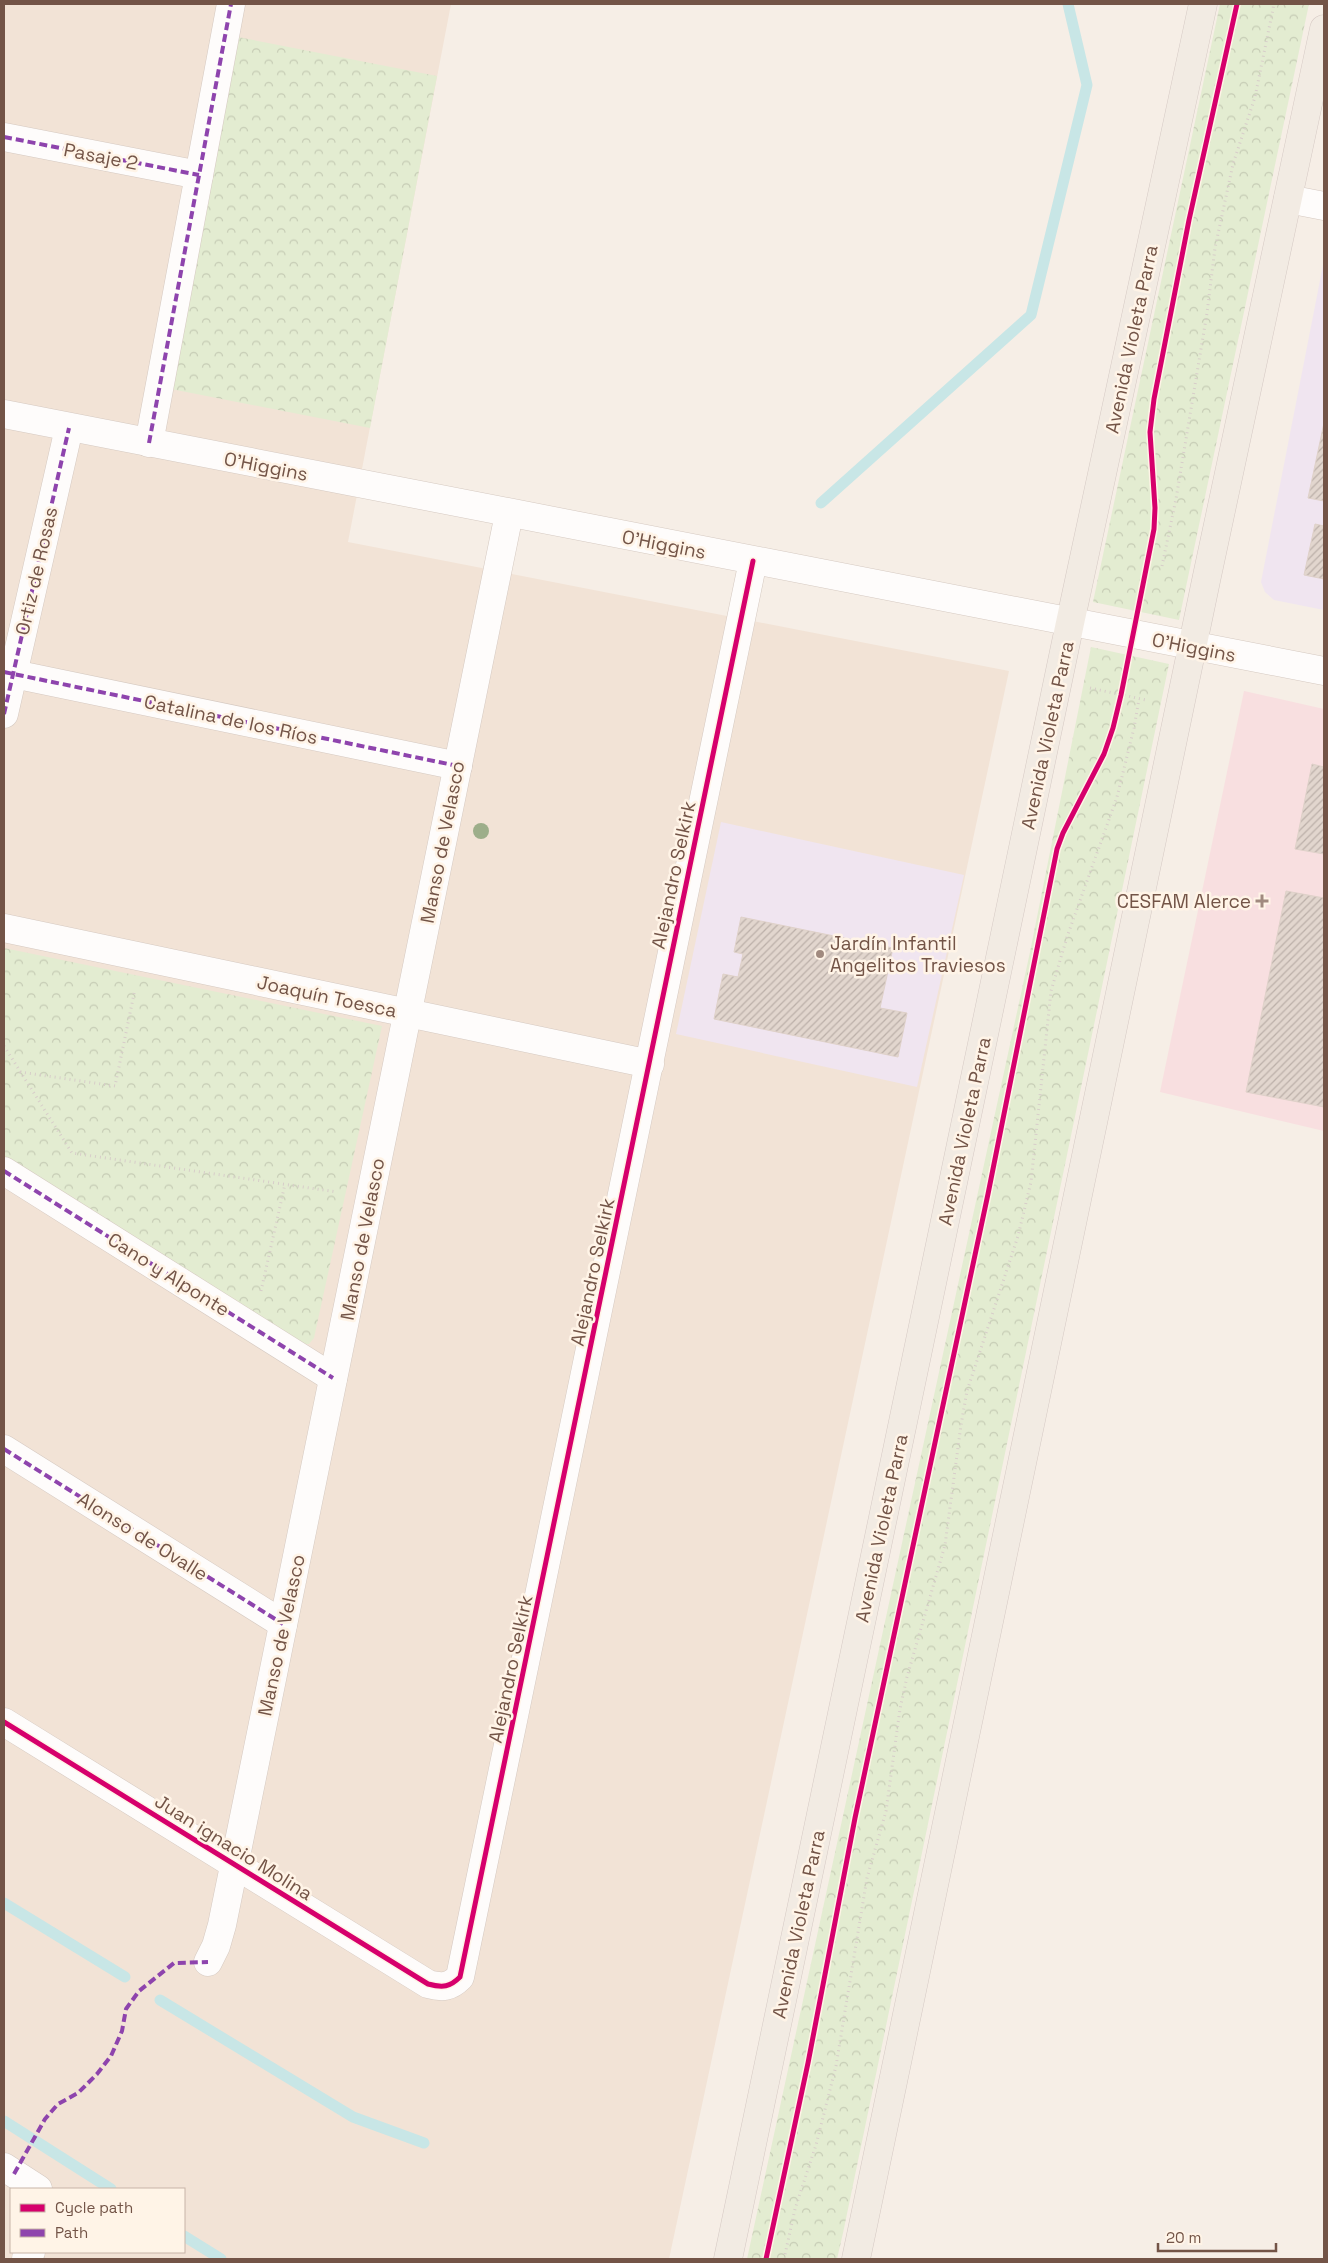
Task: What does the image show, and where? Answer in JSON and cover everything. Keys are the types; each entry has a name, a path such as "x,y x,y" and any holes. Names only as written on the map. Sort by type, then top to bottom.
{"main road":[{"name":"Avenida Violeta Parra","path":"728,2259 1070,623 1203,4"},
{"path":"856,2259 1324,29"}],"street":[{"path":"149,444 231,4"},
{"name":"Pasaje 2","path":"4,137 199,175"},
{"path":"1288,200 1324,206"},
{"name":"O'Higgins","path":"4,414 149,444 1324,671"},
{"name":"Ortiz de Rosas","path":"4,714 8,673 69,428"},
{"name":"Manso de Velasco","path":"208,1962 216,1946 222,1925 509,514"},
{"name":"Alejandro Selkirk","path":"452,1985 460,1977 464,1963 754,561"},
{"name":"Catalina de los Ríos","path":"8,673 458,766"},
{"name":"Joaquín Toesca","path":"4,928 650,1064"},
{"name":"Cano y Alponte","path":"4,1171 333,1378"},
{"name":"Alonso de Ovalle","path":"4,1449 283,1624"},
{"name":"Juan ignacio Molina","path":"4,1722 428,1984 441,1987 452,1985"},
{"path":"4,2167 36,2188"}],"path":[{"path":"1162,566 1176,499 1207,313 1215,248 1233,164 1255,97 1274,4"},
{"path":"1058,682 1121,698 1139,699 1181,707"},
{"path":"1121,698 1123,686"},
{"path":"784,2259 836,2066 868,1878 886,1811 903,1693 945,1545 960,1425 967,1391 1018,1236 1031,1182 1051,990 1067,937 1117,797 1139,699"},
{"path":"20,1072 115,1086 142,957"},
{"path":"4,1046 69,1150 75,1154 370,1197"},
{"path":"254,1327 285,1184"}],"shaded area":[{"path":"4,4 451,4 348,542 1009,671 669,2259 4,2259"},
{"path":"1324,260 1324,610 1274,600 1265,592 1261,582"},
{"name":"CESFAM Alerce","path":"1244,691 1324,709 1324,1131 1160,1092"},
{"name":"Jardín Infantil Angelitos Traviesos","path":"721,822 964,875 917,1087 676,1034"}],"green space":[{"path":"1220,4 1309,4 1179,620 1093,602"},
{"path":"238,37 437,76 370,428 171,389"},
{"path":"1091,647 1169,664 843,2233 837,2259 747,2259 1030,952"},
{"path":"4,948 382,1026 314,1338 309,1344 302,1344 4,1156"}],"building":[{"path":"1324,423 1324,501 1308,498"},
{"path":"1315,524 1324,526 1324,579 1304,575"},
{"path":"1312,764 1324,767 1324,854 1295,849"},
{"path":"1286,891 1324,898 1324,1107 1246,1092"},
{"path":"741,917 893,948 880,1008 907,1013 898,1057 714,1019 723,974 738,977 743,954 734,952"}],"waterway":[{"path":"821,503 1031,315 1087,85 1068,4"},
{"path":"4,1903 125,1977"},
{"path":"160,2000 353,2117 424,2143"},
{"path":"4,2121 109,2188"},
{"path":"185,2237 221,2259"}],"marked path":[{"path":"149,443 231,4"},
{"path":"4,137 199,175"},
{"path":"4,714 69,428"},
{"path":"4,672 458,766"},
{"path":"4,1171 333,1378"},
{"path":"4,1449 283,1624"},
{"path":"14,2174 45,2119 58,2104 78,2093 97,2074 111,2056 122,2031 126,2009 139,1991 174,1963 208,1962"}],"cycle path":[{"path":"766,2259 808,2063 855,1818 988,1194 1057,849 1063,833 1104,754 1121,695 1154,529 1155,508 1150,432 1154,399 1189,220 1237,4"},
{"path":"4,1722 428,1984 446,1986 460,1977 753,561"}],"place":[{"name":"CESFAM Alerce","path":"1262,901"},
{"name":"Jardín Infantil Angelitos Traviesos","path":"820,954"}]}
